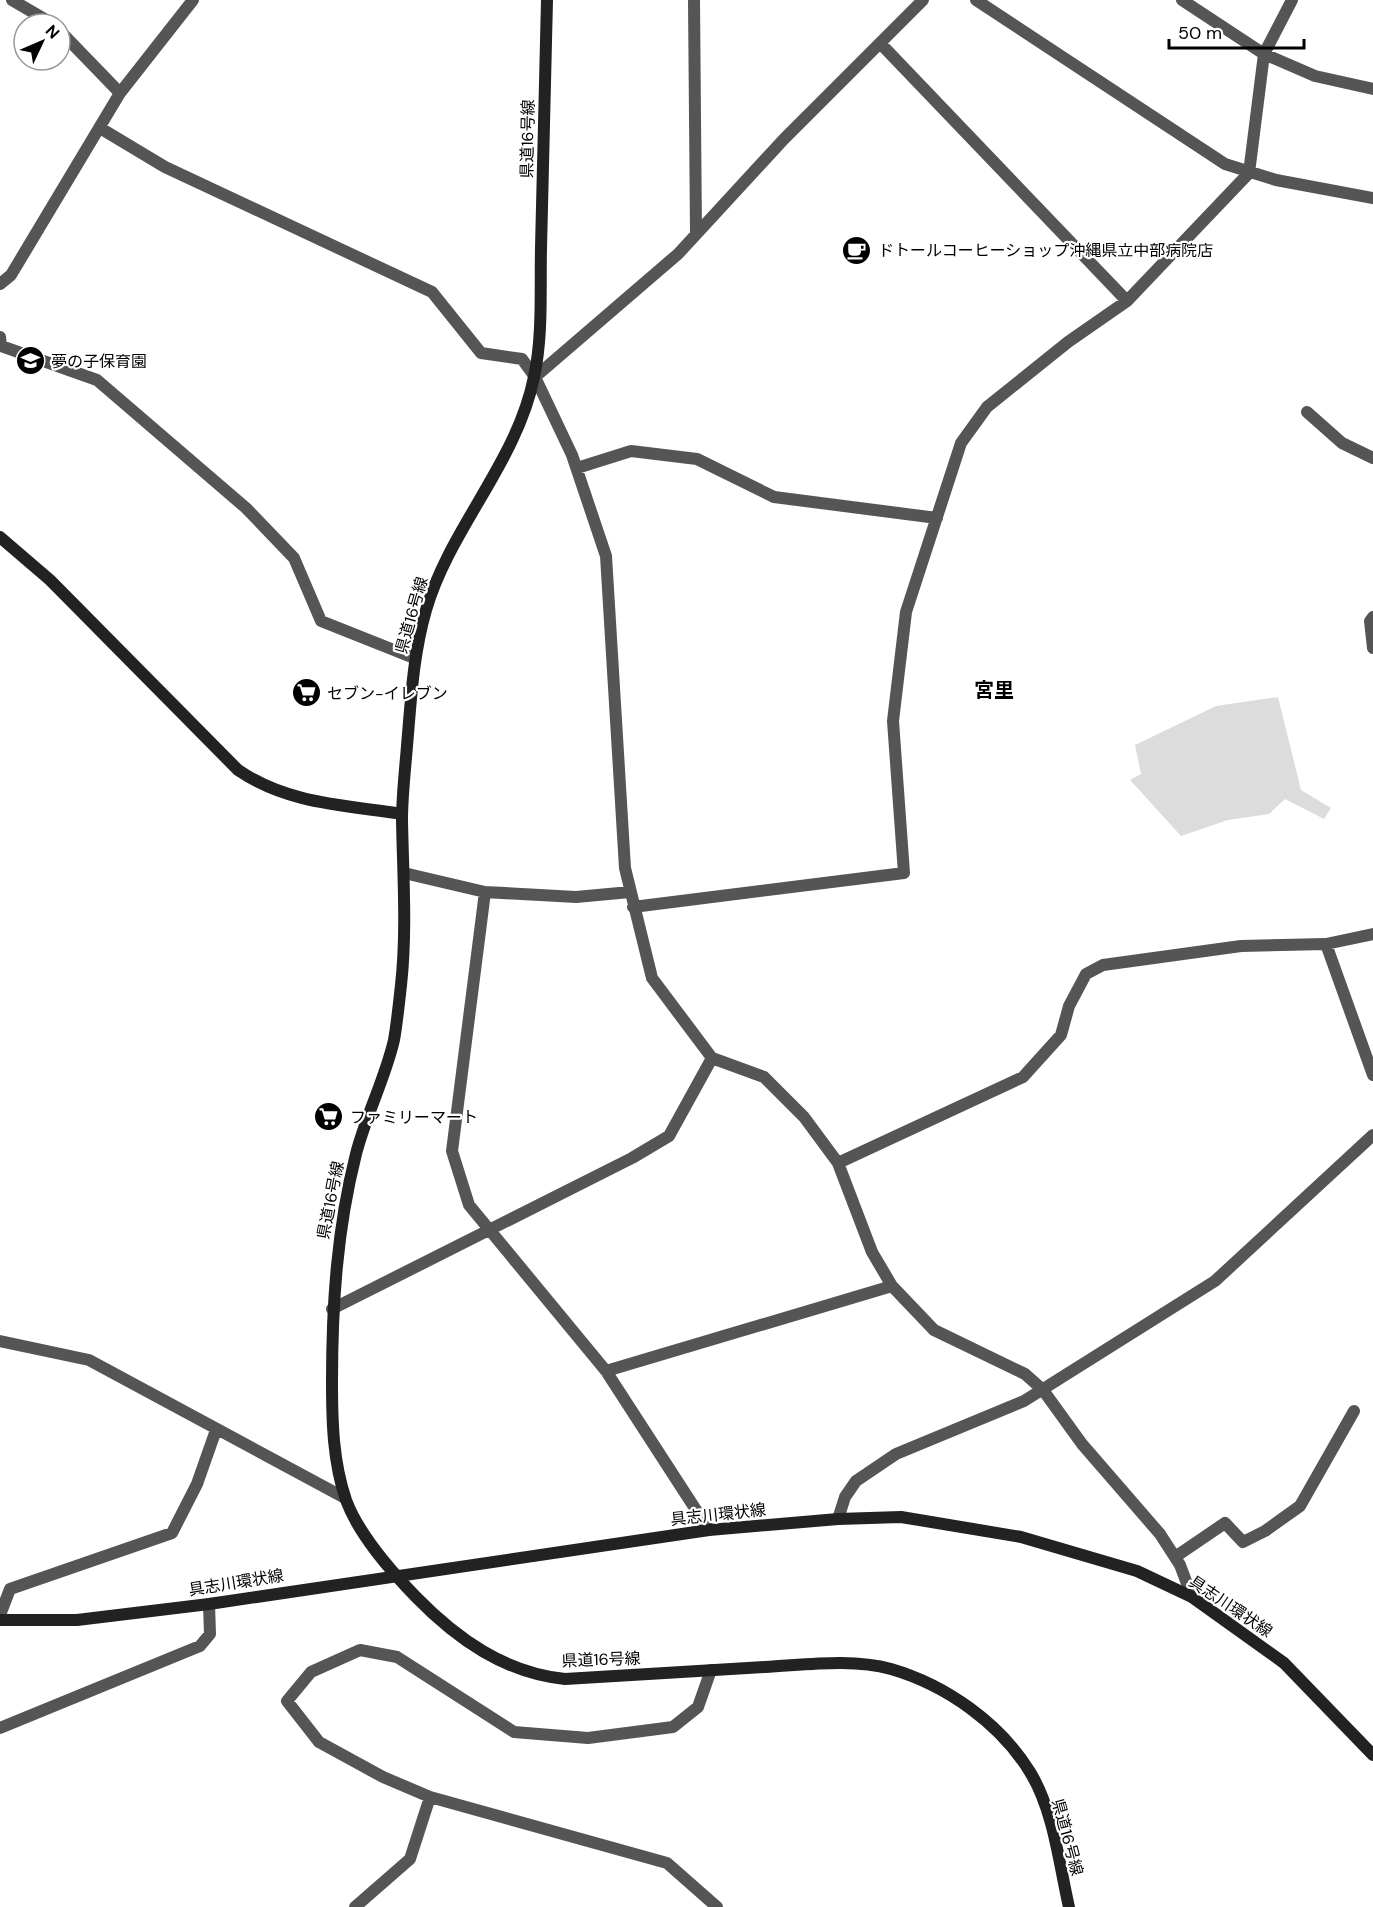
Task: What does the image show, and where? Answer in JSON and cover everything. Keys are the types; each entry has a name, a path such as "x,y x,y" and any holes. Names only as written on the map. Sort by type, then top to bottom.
{"main road":[{"name":"県道16号線","path":"547,0 540,294 535,377 518,426 439,575 428,604 414,658 402,814 404,873 402,981 393,1040 358,1147 347,1190 338,1247 332,1309 332,1419 335,1457 345,1498 359,1525 397,1575 430,1611 468,1644 520,1669 546,1677 566,1679 838,1663 890,1669 936,1687 977,1713 1006,1740 1031,1774 1048,1816 1069,1907"},
{"path":"0,537 50,580 238,770 279,793 402,814"},
{"name":"具志川環状線","path":"0,1620 77,1620 209,1604 709,1530 838,1519 901,1517 1021,1536 1137,1571 1192,1597 1284,1663 1373,1755"}],"street":[{"path":"12,0 32,12"},
{"path":"0,284 11,275 120,93 193,0"},
{"path":"694,0 696,233"},
{"path":"535,377 678,254 923,0"},
{"path":"976,0 1225,164 1249,173 1373,198"},
{"path":"1182,0 1264,54 1316,76 1373,89"},
{"path":"633,907 904,873 893,721 906,612 961,443 987,407 1068,342 1127,302 1249,173 1264,54 1292,0"},
{"path":"72,43 120,93"},
{"path":"880,43 1127,302"},
{"path":"100,128 165,167 432,292 481,353 522,358 535,377 577,468 606,556 625,868 652,978 712,1058 764,1077 804,1117 838,1163 872,1252 892,1286 934,1330 1025,1374 1043,1390 1082,1444 1160,1534 1174,1557 1192,1597"},
{"path":"0,337 1,346 97,381 246,508 294,558 321,621 414,658"},
{"path":"1307,412 1342,444 1373,458"},
{"path":"577,468 631,451 697,459 774,497 937,518"},
{"path":"1373,617 1370,621 1373,648"},
{"path":"404,873 485,892 576,897 630,892"},
{"path":"485,892 452,1150 469,1205 606,1371 709,1530"},
{"path":"838,1163 1023,1077 1061,1035 1069,1006 1086,974 1103,965 1242,946 1326,944 1373,934"},
{"path":"1326,944 1373,1075"},
{"path":"332,1309 632,1158 669,1136 712,1058"},
{"path":"838,1519 844,1497 856,1481 896,1455 1024,1401 1215,1281 1373,1135"},
{"path":"606,1371 892,1286"},
{"path":"0,1341 89,1360 216,1431 345,1498"},
{"path":"1174,1557 1225,1523 1243,1542 1265,1531 1300,1506 1354,1411"},
{"path":"0,1615 10,1589 172,1533 197,1484 216,1431"},
{"path":"0,1728 200,1646 210,1634 209,1604"},
{"path":"711,1670 698,1707 673,1727 588,1738 514,1732 397,1657 360,1650 311,1672 287,1701 319,1742 383,1777 430,1797 667,1863 717,1907"},
{"path":"355,1907 410,1859 430,1797"}],"shaded area":[{"path":"1278,697 1301,790 1331,808 1324,819 1285,799 1269,814 1228,820 1181,836 1130,780 1141,774 1135,745 1216,706"}],"place":[{"name":"ドトールコーヒーショップ沖縄県立中部病院店","path":"857,250"},
{"name":"夢の子保育園","path":"30,361"},
{"name":"セブン-イレブン","path":"306,693"},
{"name":"ファミリーマート","path":"329,1117"}],"district":[{"name":"宮里","path":"994,690"}]}
